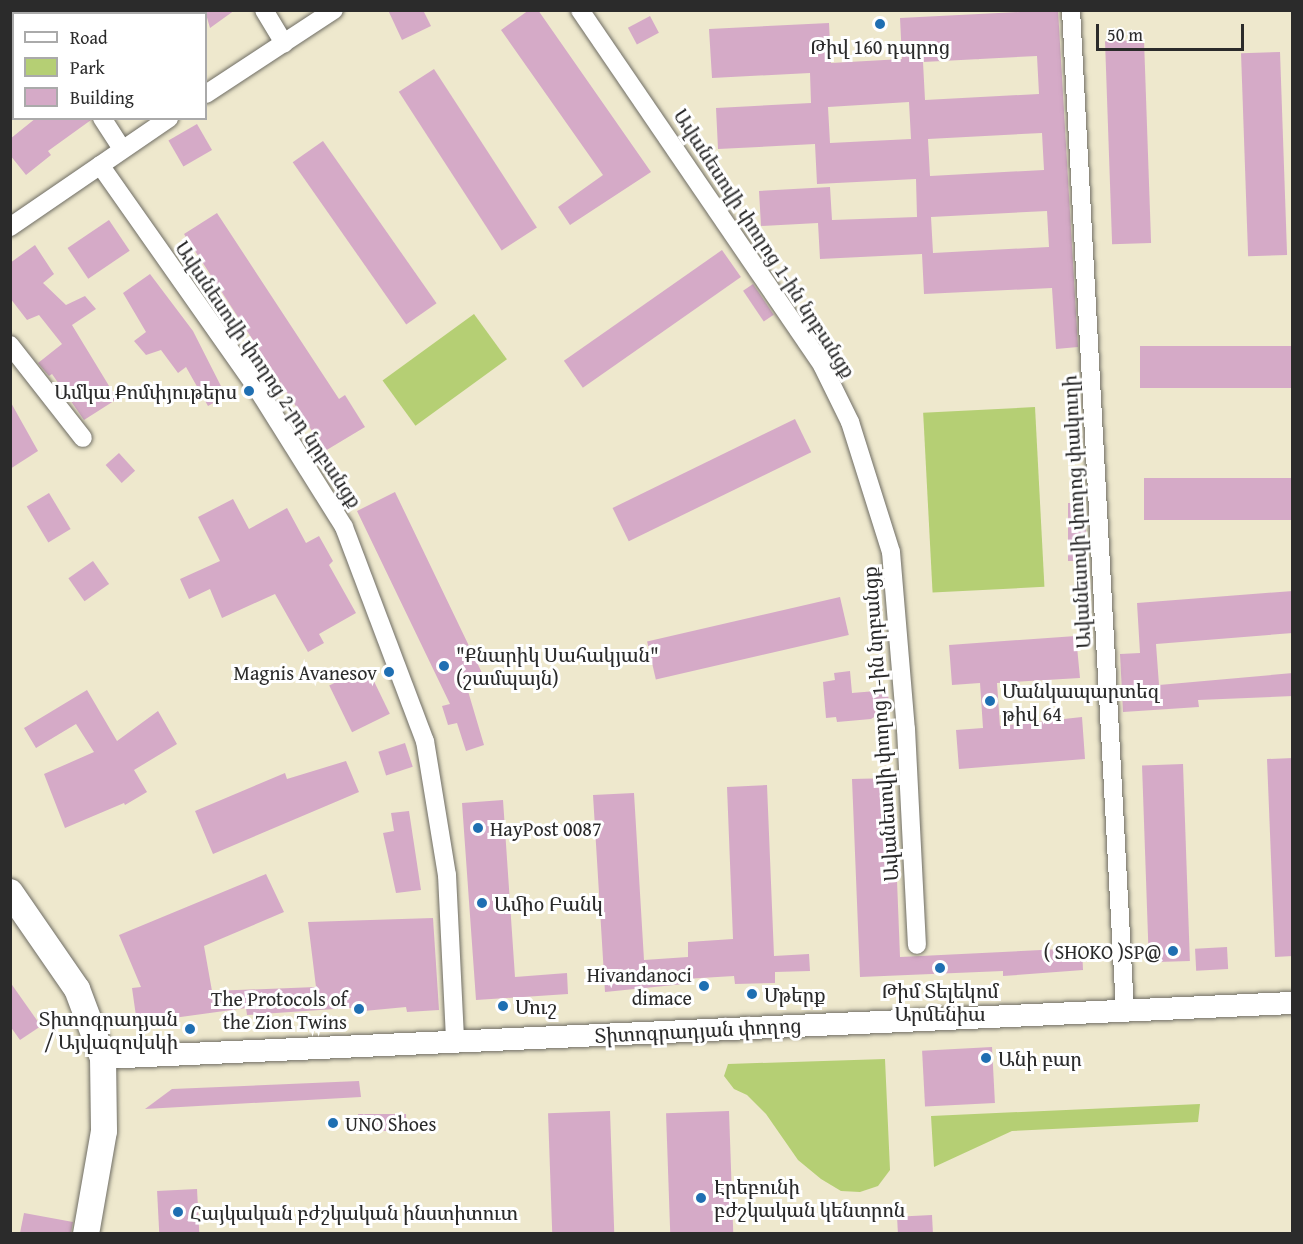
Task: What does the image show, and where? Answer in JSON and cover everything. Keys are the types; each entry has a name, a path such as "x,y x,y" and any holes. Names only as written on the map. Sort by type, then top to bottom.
{"main road":[{"path":"10,892 77,989 103,1058 104,1131 86,1233"}],"street":[{"path":"264,10 284,43"},
{"path":"207,93 334,10"},
{"name":"Ավանեսովի փողոց 1-ին նրբանցք","path":"580,10 817,356 850,422 891,552 906,729 917,945"},
{"name":"Ավանեսովի փողոց փակուղի","path":"1071,10 1125,1011"},
{"path":"103,120 122,149"},
{"path":"10,227 166,120"},
{"name":"Ավանեսովի փողոց 2-րդ նրբանցք","path":"100,165 260,393 344,527 425,741 447,875 455,1041"},
{"path":"10,345 83,438"},
{"name":"Տիտոգրադյան փողոց","path":"103,1058 1293,1003"}],"green space":[{"path":"474,314 507,359 415,426 383,380"},
{"path":"1035,407 1044,587 933,593 923,413"},
{"path":"885,1059 890,1170 878,1186 860,1192 841,1191 821,1179 798,1160 766,1114 747,1095 734,1089 724,1076 728,1064"},
{"path":"1200,1104 1198,1122 1012,1131 934,1167 931,1116"}],"building":[{"path":"197,10 235,10 210,28 207,12"},
{"path":"388,10 423,10 431,26 402,40"},
{"path":"529,10 538,10 651,172 570,225 558,207 603,175 501,30"},
{"path":"1058,10 1078,347 1056,349 1052,288 924,294 922,254 820,259 818,223 761,226 759,191 830,187 832,220 917,217 916,179 817,184 815,144 718,149 716,108 811,103 810,73 712,78 709,29 829,23 831,63 902,59 900,18","holes":["1037,56 1039,94 925,100 923,62","909,102 911,139 830,143 828,107","1042,133 1044,170 930,176 928,139","1047,211 1049,247 933,253 931,217"]},
{"path":"650,16 659,33 637,45 628,28"},
{"path":"1144,40 1151,243 1112,244 1105,41"},
{"path":"1280,52 1287,255 1248,256 1241,53"},
{"path":"434,69 537,228 502,250 399,92"},
{"path":"34,120 91,120 48,151 51,155 26,175 10,155 10,139"},
{"path":"197,124 212,150 183,166 168,140"},
{"path":"323,141 437,303 406,324 293,162"},
{"path":"217,213 339,399 345,395 365,427 325,451 184,234"},
{"path":"109,220 130,251 88,279 68,248"},
{"path":"35,245 54,274 43,283 66,305 85,296 96,309 72,325 117,399 84,420 52,374 49,376 38,363 62,344 39,315 27,320 10,298 10,263"},
{"path":"722,250 741,277 583,388 564,361"},
{"path":"150,274 193,331 226,396 208,406 186,367 178,373 161,350 146,355 134,341 146,332 123,293"},
{"path":"753,284 774,315 764,321 743,291"},
{"path":"1140,346 1292,346 1292,388 1140,388"},
{"path":"10,401 38,451 10,469"},
{"path":"795,419 811,452 629,541 613,508"},
{"path":"119,453 135,471 122,483 106,465"},
{"path":"1144,478 1292,478 1292,520 1144,520"},
{"path":"395,492 482,673 465,681 484,745 466,751 457,723 448,725 442,706 450,704 357,511"},
{"path":"49,493 71,529 48,542 27,506"},
{"path":"233,499 249,529 287,508 306,543 319,536 333,561 329,565 356,613 319,634 324,643 308,652 275,594 222,618 210,589 189,599 180,579 220,561 198,517"},
{"path":"1068,503 1086,503 1086,561 1068,561"},
{"path":"93,561 109,584 84,601 68,578"},
{"path":"1293,591 1293,633 1156,644 1159,685 1293,673 1293,696 1198,700 1199,707 1123,712 1120,654 1140,653 1137,603"},
{"path":"840,597 849,635 656,680 647,642"},
{"name":"Մանկապարտեզ թիվ 64","path":"1076,636 1080,678 997,683 1000,726 1082,717 1085,759 959,769 956,730 983,728 980,683 952,685 949,645"},
{"path":"367,667 390,714 352,732 329,685"},
{"path":"850,671 852,693 888,690 889,708 871,719 837,722 836,717 826,718 823,682 835,680 834,673"},
{"path":"87,690 117,741 158,711 177,744 134,770 147,792 125,805 124,803 65,828 44,774 94,752 76,724 36,748 24,728"},
{"path":"405,743 413,767 386,775 378,752"},
{"path":"1293,758 1293,956 1275,957 1267,759"},
{"path":"346,761 359,792 213,854 195,811 285,773 287,779"},
{"path":"1183,764 1190,961 1149,962 1142,765"},
{"path":"893,778 900,957 1082,948 1083,970 1003,976 1003,971 860,977 852,779"},
{"path":"767,785 774,956 809,954 810,971 775,972 775,983 735,984 734,976 684,979 684,984 605,992 593,795 634,793 644,960 688,957 688,942 733,939 727,787"},
{"path":"503,800 515,977 567,973 568,994 476,1000 462,803"},
{"path":"409,811 421,890 396,893 383,833 394,831 391,813"},
{"path":"266,874 284,912 204,946 212,991 316,987 308,922 433,918 439,1010 407,1012 406,1007 364,1011 364,1007 247,1015 246,1008 137,1023 132,988 141,987 119,935"},
{"path":"1227,947 1228,969 1196,971 1195,949"},
{"path":"10,982 41,1026 20,1040 10,1026"},
{"path":"992,1047 995,1103 925,1107 922,1051"},
{"path":"359,1081 361,1097 145,1109 172,1089"},
{"path":"610,1111 614,1233 552,1234 548,1113"},
{"name":"Էրեբունի բժշկական կենտրոն","path":"729,1111 733,1233 670,1234 666,1113"},
{"path":"358,1114 406,1114 406,1131 358,1131"},
{"name":"Հայկական բժշկական ինստիտուտ","path":"197,1189 199,1233 159,1234 157,1191"},
{"path":"24,1213 73,1222 71,1233 20,1233"},
{"path":"932,1215 933,1233 898,1234 897,1217"}],"place":[{"name":"Թիվ 160 դպրոց","path":"880,24"},
{"name":"Ամկա Քոմփյութերս","path":"249,391"},
{"name":"\"Քնարիկ Սահակյան\" (շամպայն)","path":"444,666"},
{"name":"Magnis Avanesov","path":"389,672"},
{"name":"Մանկապարտեզ թիվ 64","path":"990,701"},
{"name":"HayPost 0087","path":"478,828"},
{"name":"Ամիօ Բանկ","path":"482,903"},
{"name":"( SHOKO )SP@","path":"1173,951"},
{"name":"Թիմ Տելեկոմ Արմենիա","path":"940,968"},
{"name":"Hivandanoci dimace","path":"704,986"},
{"name":"Մթերք","path":"752,994"},
{"name":"Մուշ","path":"503,1006"},
{"name":"The Protocols of the Zion Twins","path":"359,1009"},
{"name":"Տիտոգրադյան / Այվազովսկի","path":"190,1029"},
{"name":"Անի բար","path":"986,1058"},
{"name":"UNO Shoes","path":"333,1123"},
{"name":"Էրեբունի բժշկական կենտրոն","path":"701,1198"},
{"name":"Հայկական բժշկական ինստիտուտ","path":"178,1212"}]}
